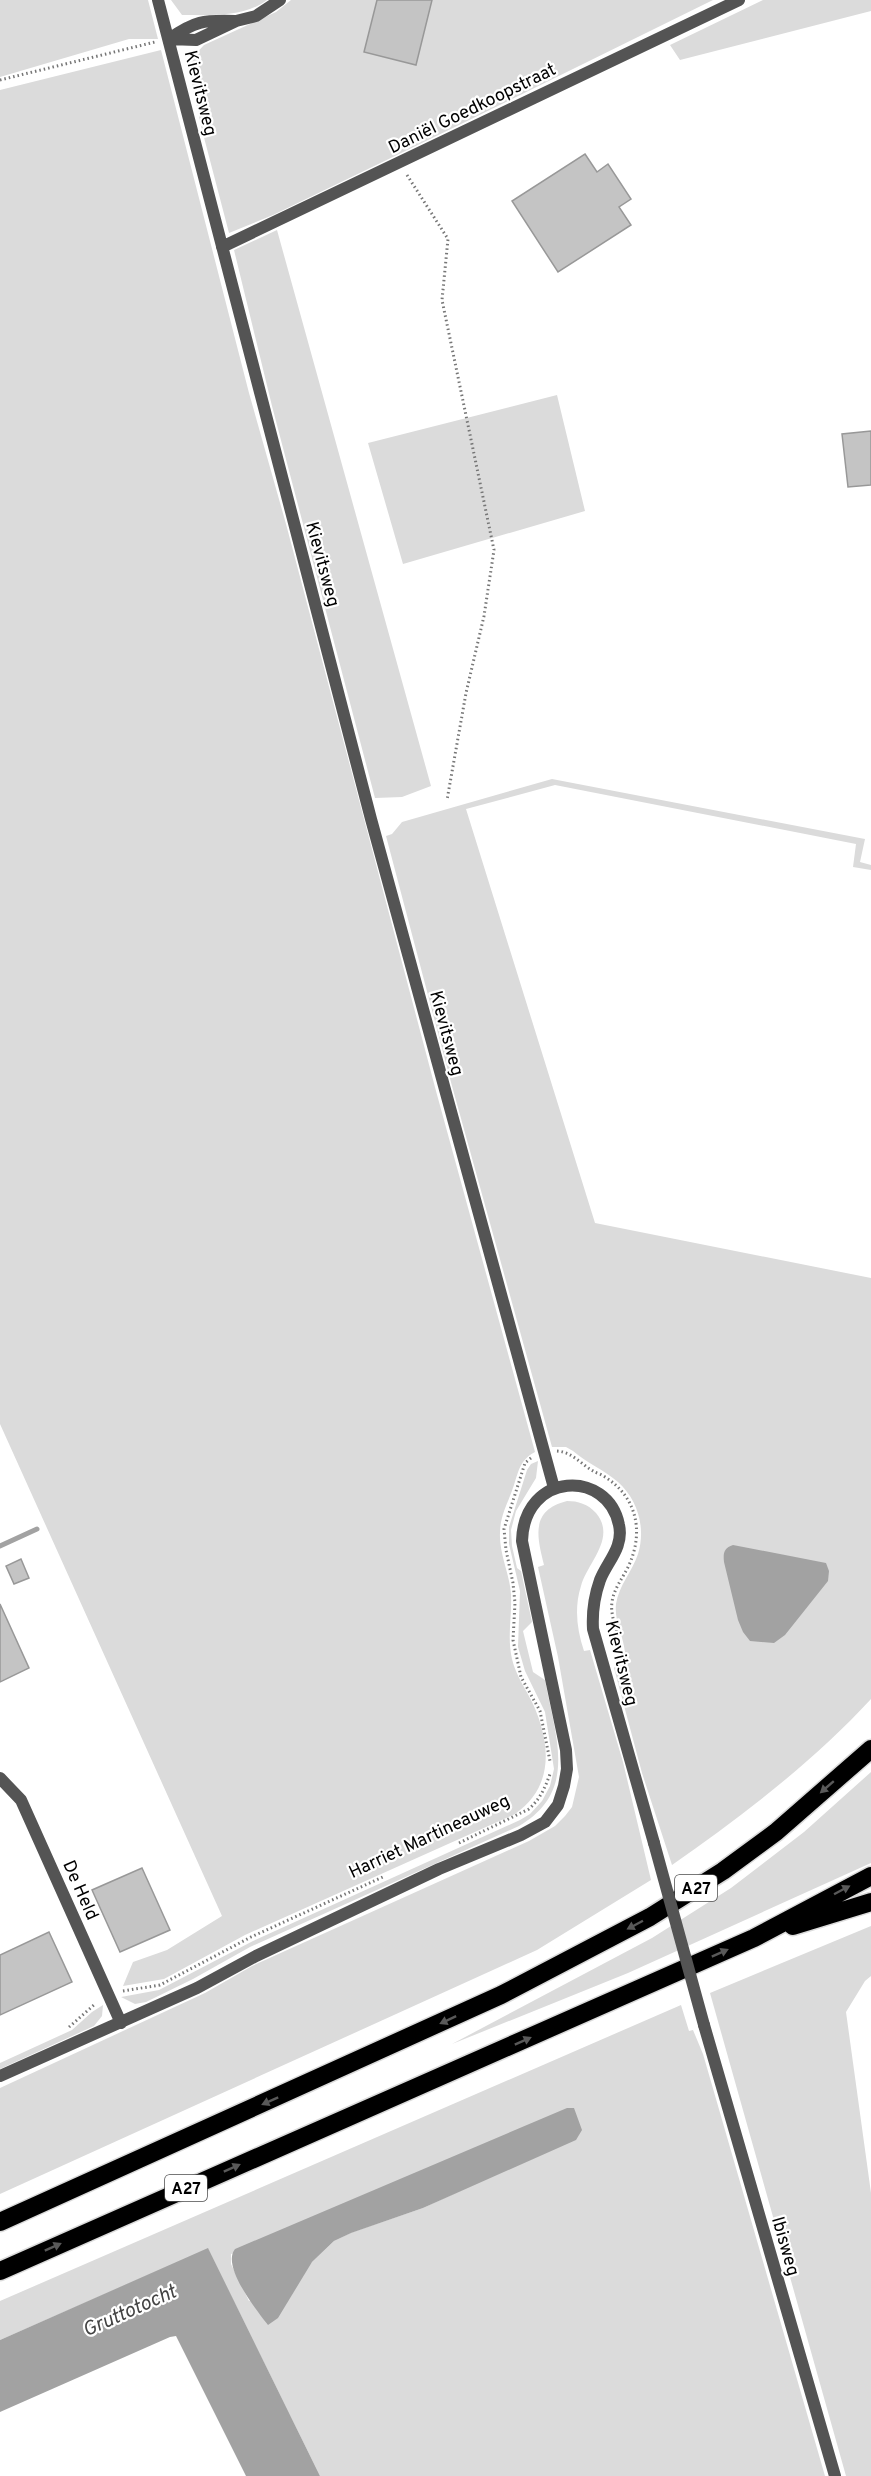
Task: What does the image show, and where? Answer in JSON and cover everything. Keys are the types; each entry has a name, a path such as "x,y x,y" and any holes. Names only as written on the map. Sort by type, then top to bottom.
{"highway":[{"name":"A27","path":"0,2222 501,1995 650,1917 723,1871 776,1832 871,1749"},
{"name":"A27","path":"0,2271 754,1938 871,1876"},
{"name":"A27","path":"754,1938 871,1902"}],"street":[{"name":"Kievitsweg","path":"158,0 370,819 554,1488 570,1486 590,1489 608,1503 620,1527 617,1551 601,1579 594,1600 593,1629 704,2025"},
{"path":"169,39 196,40 236,21 256,16 280,0"},
{"name":"Daniël Goedkoopstraat","path":"222,247 739,0"},
{"name":"Harriet Martineauweg","path":"0,2076 197,1988 278,1946 439,1869 521,1835 545,1822 558,1805 564,1786 567,1769 566,1750 522,1541 523,1525 535,1500 554,1488"},
{"name":"De Held","path":"0,1778 21,1800 121,2023"},
{"name":"Ibisweg","path":"704,2025 835,2476"}],"path":[{"path":"0,80 169,39"},
{"path":"399,163 448,239 442,300 494,550 484,616 466,693 447,800"},
{"name":"Harriet Martineauweg","path":"454,1845 529,1809 541,1795 550,1774 551,1764 540,1711 522,1677 515,1657 513,1640 515,1603 504,1529 525,1463 532,1457 544,1453"},
{"name":"Harriet Martineauweg","path":"64,2031 95,2004 108,1997 125,1990 160,1985 251,1937 390,1874"}],"shaded area":[{"path":"0,0 148,0 158,39 129,39 0,77"},
{"path":"171,0 267,0 258,6 237,13 182,15"},
{"path":"291,0 713,0 273,215 229,233 201,126 189,69 190,60 204,45 276,12"},
{"path":"763,0 871,0 871,11 680,60 670,45"},
{"path":"161,50 249,393 535,1452 526,1458 519,1470 501,1520 500,1541 511,1595 512,1659 539,1719 545,1749 545,1764 543,1778 537,1791 515,1814 245,1935 164,1979 123,1986 133,1962 167,1950 222,1916 0,1424 0,90"},
{"path":"277,230 431,786 402,797 375,798 272,406 234,250"},
{"path":"557,395 585,511 403,564 368,443"},
{"path":"552,779 865,839 860,862 871,865 871,870 853,867 856,844 555,785 466,809 595,1223 871,1278 871,1699 825,1745 776,1787 672,1865 642,1773 614,1668 625,1654 616,1617 616,1604 638,1554 641,1534 638,1515 631,1497 613,1478 566,1447 552,1447 452,1086 386,836 392,834 402,822"},
{"path":"538,1461 536,1478 516,1511 511,1530 517,1568 521,1571 532,1622 523,1631 533,1672 545,1680 557,1742 556,1779 550,1796 538,1812 519,1826 250,1947 146,2002 135,2004 121,1997 159,1990 253,1941 520,1820 530,1814 542,1801 550,1786 554,1769 545,1712 525,1671 518,1647 520,1591 509,1544 509,1527 527,1470 531,1464"},
{"path":"567,1501 579,1502 590,1507 602,1522 602,1541 584,1577 579,1594 578,1627 584,1651 590,1650 623,1762 651,1880 537,1950 0,2194 0,2088 205,1993 252,1966 529,1841 555,1826 565,1816 572,1807 579,1777 558,1657 538,1567 544,1565 538,1535 542,1518 547,1511"},
{"path":"871,1772 871,1863 628,1973 452,2044 652,1938 731,1888 804,1832"},
{"path":"871,1926 871,1976 865,1981 846,2012 871,2193 871,2476 846,2476 710,1993"},
{"path":"103,2005 102,2016 94,2026 0,2069 0,2063 72,2030"},
{"path":"681,2005 689,2031 693,2030 703,2054 825,2476 320,2476 208,2249 0,2340 0,2301","holes":["490,2177 423,2208 350,2233 334,2241 312,2262 249,2301 231,2264 231,2254"]}],"water":[{"path":"733,1545 826,1563 829,1571 828,1581 785,1635 774,1643 750,1641 743,1632 724,1562 725,1551"},
{"path":"567,2108 574,2108 582,2130 576,2140 423,2208 334,2241 312,2262 278,2318 268,2325 236,2277 232,2257 235,2249"},
{"name":"Gruttotocht","path":"208,2248 320,2476 246,2476 176,2336 0,2412 0,2340"}],"building":[{"path":"377,0 432,0 416,65 364,52"},
{"path":"585,154 597,172 608,164 631,199 619,207 631,225 558,272 512,201"},
{"path":"871,431 871,485 848,487 842,434"},
{"path":"21,1559 29,1578 14,1584 6,1566"},
{"path":"0,1604 29,1668 0,1682"},
{"path":"142,1868 170,1930 120,1952 92,1890"},
{"path":"49,1932 72,1982 0,2015 0,1955"}],"waterway":[{"path":"0,1546 37,1529"}]}
